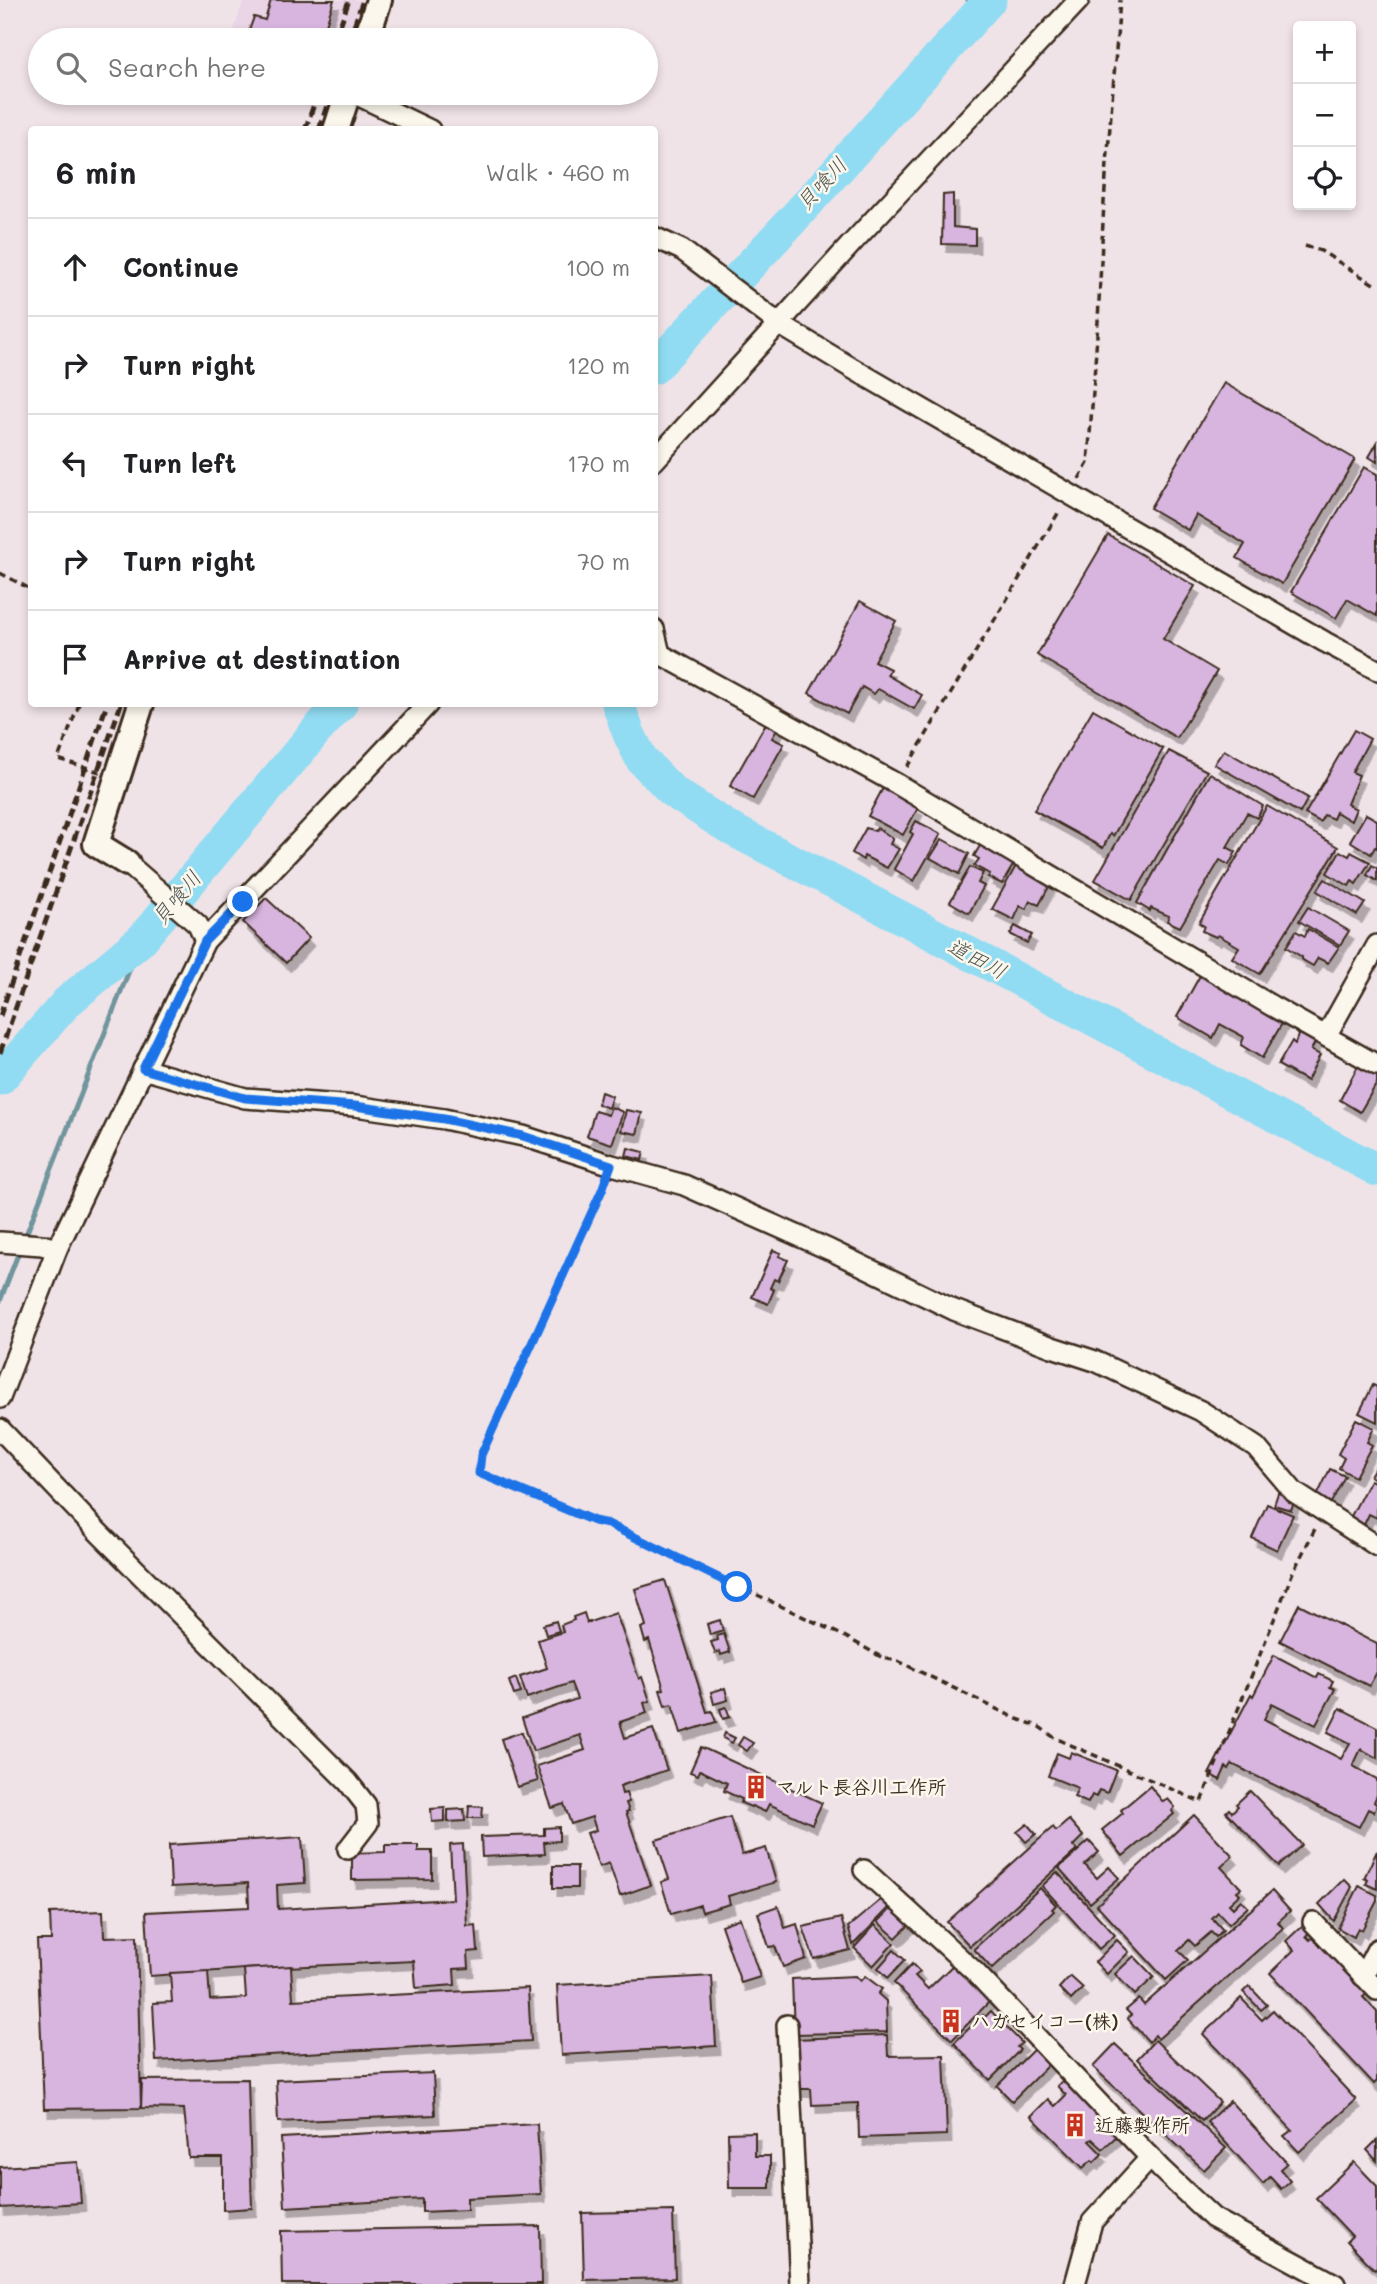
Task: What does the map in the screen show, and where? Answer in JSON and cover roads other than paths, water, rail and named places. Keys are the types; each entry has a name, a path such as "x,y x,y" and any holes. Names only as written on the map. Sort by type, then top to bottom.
{"street":[{"path":"370,28 379,0"},
{"path":"658,456 775,321 1079,0"},
{"path":"338,126 346,105"},
{"path":"377,105 421,126"},
{"path":"658,239 682,250 775,321 1377,670"},
{"path":"658,646 660,654 897,784 1377,1065"},
{"path":"140,707 96,844 127,863 202,933"},
{"path":"0,1398 50,1247 143,1069 202,933 425,707"},
{"path":"1326,1036 1377,945"},
{"path":"143,1069 245,1098 355,1106 444,1119 523,1136 611,1165 684,1185 830,1250 954,1310 1052,1347 1095,1360 1201,1411 1256,1447 1294,1492 1377,1546"},
{"path":"0,1242 50,1247"},
{"path":"0,1429 99,1533 348,1782 366,1805 368,1823 348,1849"},
{"path":"864,1870 975,1972 1151,2157 1213,2218 1335,2284"},
{"path":"1313,1922 1370,1983"},
{"path":"1370,1983 1377,1950"},
{"path":"787,2025 800,2284"},
{"path":"1075,2284 1092,2222 1151,2157"}],"waterway":[{"path":"968,0 983,7"},
{"name":"貝喰川","path":"658,364 795,217 990,0"},
{"name":"貝喰川","path":"0,1079 67,1002 141,940 338,707"},
{"name":"道田川","path":"619,707 642,760 673,792 731,829 1377,1170"},
{"path":"24,1240 141,940"},
{"path":"0,1301 20,1249"}],"railway":[{"path":"339,28 349,0"},
{"path":"353,28 363,0"},
{"path":"306,126 314,105"},
{"path":"320,126 327,105"},
{"path":"0,1016 106,707"},
{"path":"0,1053 120,707"}],"place":[{"name":"マルト長谷川工作所","path":"756,1787"},
{"name":"ハガセイコー(株)","path":"951,2021"},
{"name":"近藤製作所","path":"1075,2125"}]}
